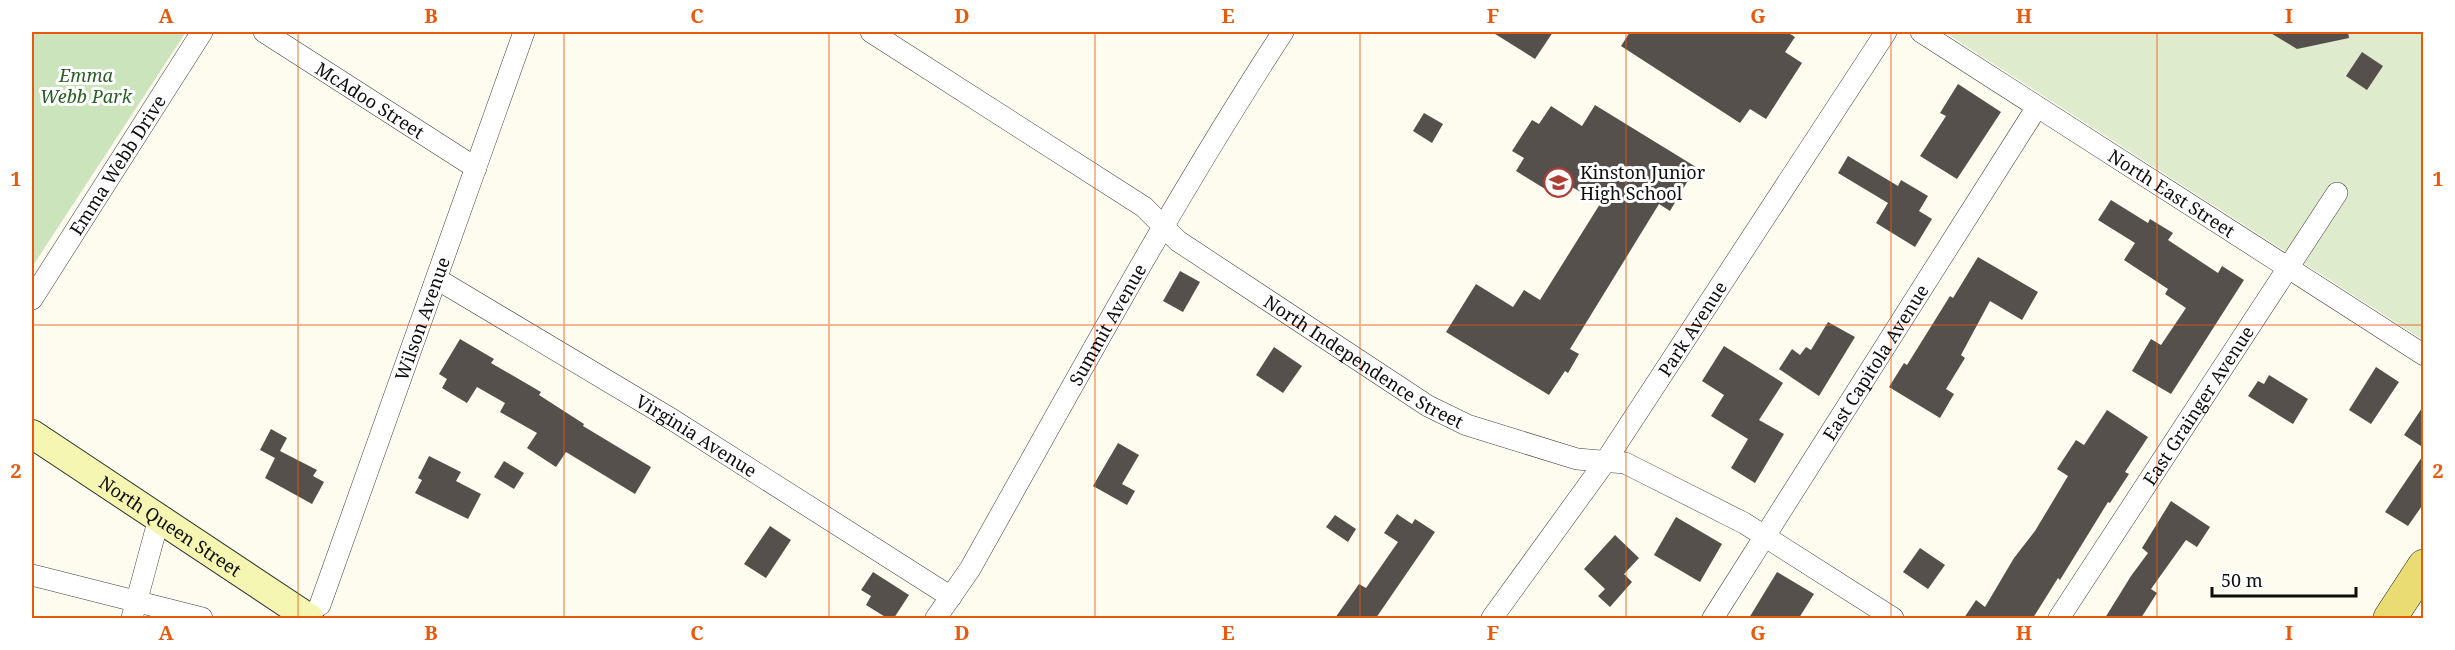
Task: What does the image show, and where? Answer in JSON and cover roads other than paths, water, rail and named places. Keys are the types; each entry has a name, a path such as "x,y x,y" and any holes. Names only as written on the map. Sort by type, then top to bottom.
{"main road":[{"name":"North Queen Street","path":"32,434 159,518 314,612"},
{"path":"2390,618 2424,566"}],"street":[{"name":"Emma Webb Drive","path":"32,298 202,32"},
{"name":"McAdoo Street","path":"264,32 476,168"},
{"name":"Wilson Avenue","path":"314,612 437,279 524,32"},
{"name":"North Independence Street","path":"871,32 1144,207 1178,241 1428,406 1467,425 1577,459 1625,463 1744,523 1893,618"},
{"name":"Summit Avenue","path":"936,618 970,569 1163,226 1231,111 1283,32"},
{"name":"Park Avenue","path":"1492,618 1605,462 1886,32"},
{"name":"North East Street","path":"1921,32 2424,355"},
{"name":"East Capitola Avenue","path":"1713,618 2037,107"},
{"name":"East Grainger Avenue","path":"2059,618 2337,193"},
{"name":"Virginia Avenue","path":"437,279 673,420 951,597"},
{"path":"134,610 159,518"},
{"path":"32,575 134,610 202,618"}],"place":[{"name":"Kinston Junior High School","path":"1559,182"}],"park label":[{"name":"Emma Webb Park","path":"86,85"}]}
